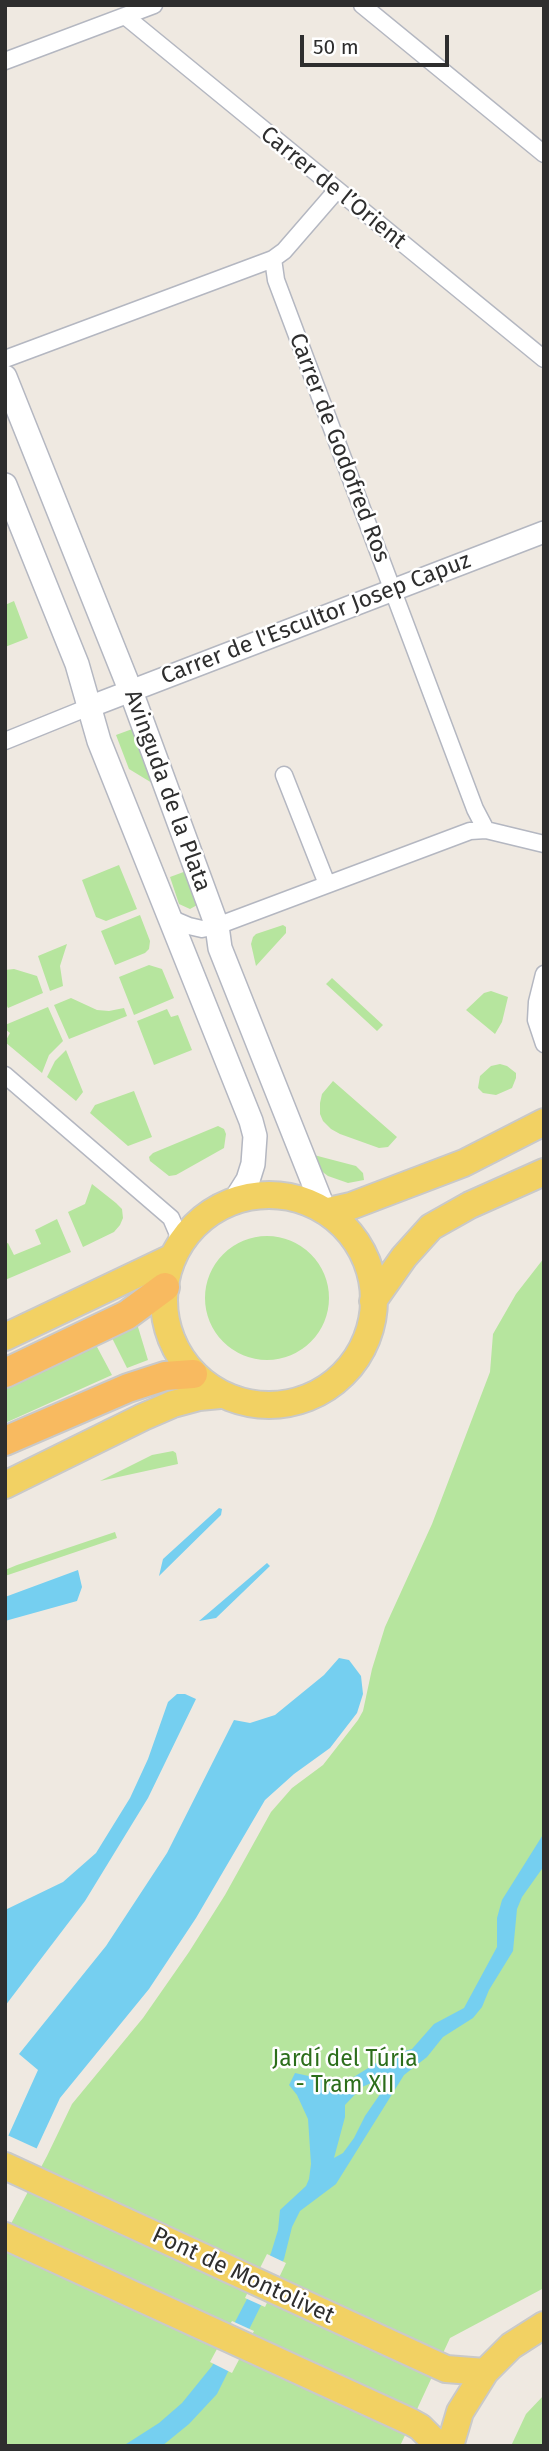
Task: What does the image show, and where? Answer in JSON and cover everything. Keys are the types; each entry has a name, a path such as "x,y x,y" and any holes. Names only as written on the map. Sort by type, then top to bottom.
{"highway":[{"path":"5,1373 127,1315 165,1287"},
{"path":"5,1441 128,1388 165,1376 193,1374"}],"main road":[{"name":"Avinguda de la Plata","path":"5,377 130,690 217,926 220,948 326,1209"},
{"name":"Avinguda de la Plata","path":"5,485 76,664 99,741 256,1136 256,1150 248,1180 236,1199"},
{"path":"326,1209 351,1206 464,1163 544,1122"},
{"path":"373,1301 404,1257 431,1227 470,1205 544,1172"},
{"path":"256,1195 285,1196 326,1209 358,1247 367,1265 373,1301 371,1322 354,1361 325,1389 288,1404 247,1404 220,1395 193,1374 170,1338 165,1320 165,1287 176,1253 194,1227 222,1205 236,1199 256,1195"},
{"path":"5,1337 176,1253"},
{"path":"5,1485 143,1416 199,1397 220,1395"},
{"name":"Pont de Montolivet","path":"5,2166 438,2365 455,2370 485,2372"},
{"path":"5,2236 411,2422 439,2446"},
{"path":"450,2446 460,2412 485,2372 510,2346 544,2325"}],"street":[{"path":"5,61 155,5"},
{"path":"362,5 544,154"},
{"name":"Carrer de l’Orient","path":"125,16 544,359"},
{"path":"5,359 273,259 284,251 336,191"},
{"name":"Carrer de Godofred Ros","path":"273,259 276,280 475,809 486,830"},
{"name":"Carrer de l'Escultor Josep Capuz","path":"89,707 544,532"},
{"path":"5,741 89,707"},
{"path":"284,775 327,884"},
{"path":"167,912 175,920 189,926 202,929 217,926 470,831 486,830 544,844"},
{"path":"544,974 536,1020 544,1044"},
{"path":"5,1075 171,1218 177,1232 176,1253"}],"green space":[{"path":"14,601 28,638 5,647 5,605"},
{"path":"135,728 157,786 129,769 116,735"},
{"path":"119,865 137,909 106,921 96,917 82,880"},
{"path":"189,870 199,904 190,909 179,904 170,877"},
{"path":"140,915 150,941 149,949 115,965 101,931"},
{"path":"283,925 286,927 286,933 256,966 251,944 253,937"},
{"path":"67,944 60,966 63,986 50,991 38,956"},
{"path":"149,965 162,969 174,998 134,1015 119,977"},
{"path":"14,969 37,976 43,993 8,1008 5,1002 5,970"},
{"path":"332,978 383,1025 377,1031 326,984"},
{"path":"491,991 508,997 502,1022 495,1034 466,1010 484,993"},
{"path":"71,998 97,1010 124,1008 127,1016 69,1039 54,1005"},
{"path":"48,1007 63,1041 49,1055 42,1073 5,1042 10,1033 5,1029 5,1025"},
{"path":"167,1009 171,1017 178,1015 192,1050 154,1065 137,1021"},
{"path":"66,1050 83,1092 76,1101 47,1077 55,1061"},
{"path":"500,1064 516,1073 512,1088 496,1095 483,1093 478,1088 480,1076 491,1066"},
{"path":"333,1081 397,1137 388,1147 379,1148 340,1134 323,1121 320,1114 322,1094"},
{"path":"134,1091 152,1137 128,1146 90,1113 95,1105"},
{"path":"218,1126 224,1129 226,1134 224,1148 176,1175 169,1176 150,1161 149,1157 153,1153"},
{"path":"310,1154 356,1166 363,1173 364,1180 348,1183 328,1176 320,1170"},
{"path":"92,1184 122,1209 123,1218 114,1232 83,1247 68,1212 85,1204"},
{"path":"57,1219 71,1252 5,1280 5,1244 8,1243 14,1255 41,1244 35,1230"},
{"path":"267,1236 291,1240 311,1254 325,1274 329,1298 325,1322 311,1342 291,1356 267,1360 243,1356 223,1342 209,1322 205,1298 209,1274 223,1254 243,1240"},
{"name":"Jardí del Túria - Tram XII","path":"544,1258 544,2288 450,2338 400,2446 5,2446 5,2235 72,2104 143,2018 189,1952 225,1895 271,1812 292,1788 323,1765 363,1711 385,1627 432,1524 490,1372 493,1334 516,1294"},
{"path":"138,1327 148,1360 127,1368 112,1338"},
{"path":"96,1345 112,1375 5,1423 5,1388"},
{"path":"173,1451 178,1464 100,1481 152,1455"},
{"path":"115,1532 117,1538 5,1576 5,1570 17,1565"},
{"path":"544,2395 544,2446 511,2446 526,2414"}],"water":[{"path":"219,1508 222,1509 221,1515 159,1576 163,1559"},
{"path":"267,1563 270,1566 216,1618 199,1621"},
{"path":"78,1570 82,1587 77,1601 5,1621 5,1597"},
{"path":"339,1658 349,1660 361,1676 363,1694 357,1713 330,1748 294,1774 265,1800 196,1918 149,1989 60,2098 16,2193 5,2143 38,2070 19,2054 106,1946 167,1853 234,1720 250,1723 275,1715 324,1675"},
{"path":"177,1694 196,1699 148,1798 85,1901 5,2006 5,1910 63,1882 96,1853 130,1798 148,1759 168,1702"},
{"path":"544,1833 544,1866 522,1897 517,1909 513,1951 489,1990 482,2007 473,2018 443,2037 427,2057 404,2075 336,2184 300,2211 292,2227 284,2259 217,2394 189,2424 162,2446 123,2446 159,2423 182,2403 212,2366 271,2253 278,2230 280,2210 306,2186 311,2164 308,2119 297,2095 289,2085 295,2073 349,2080 389,2055 412,2049 434,2024 464,2008 497,1947 497,1918 502,1900","holes":["385,2077 387,2080 354,2138 343,2153 334,2158 345,2117 345,2105 362,2087"]}],"pier":[{"path":"5,2134 40,2150 19,2195 5,2189"},
{"path":"267,2254 286,2263 265,2307 245,2298"},
{"path":"232,2321 254,2331 232,2373 210,2362"}]}
